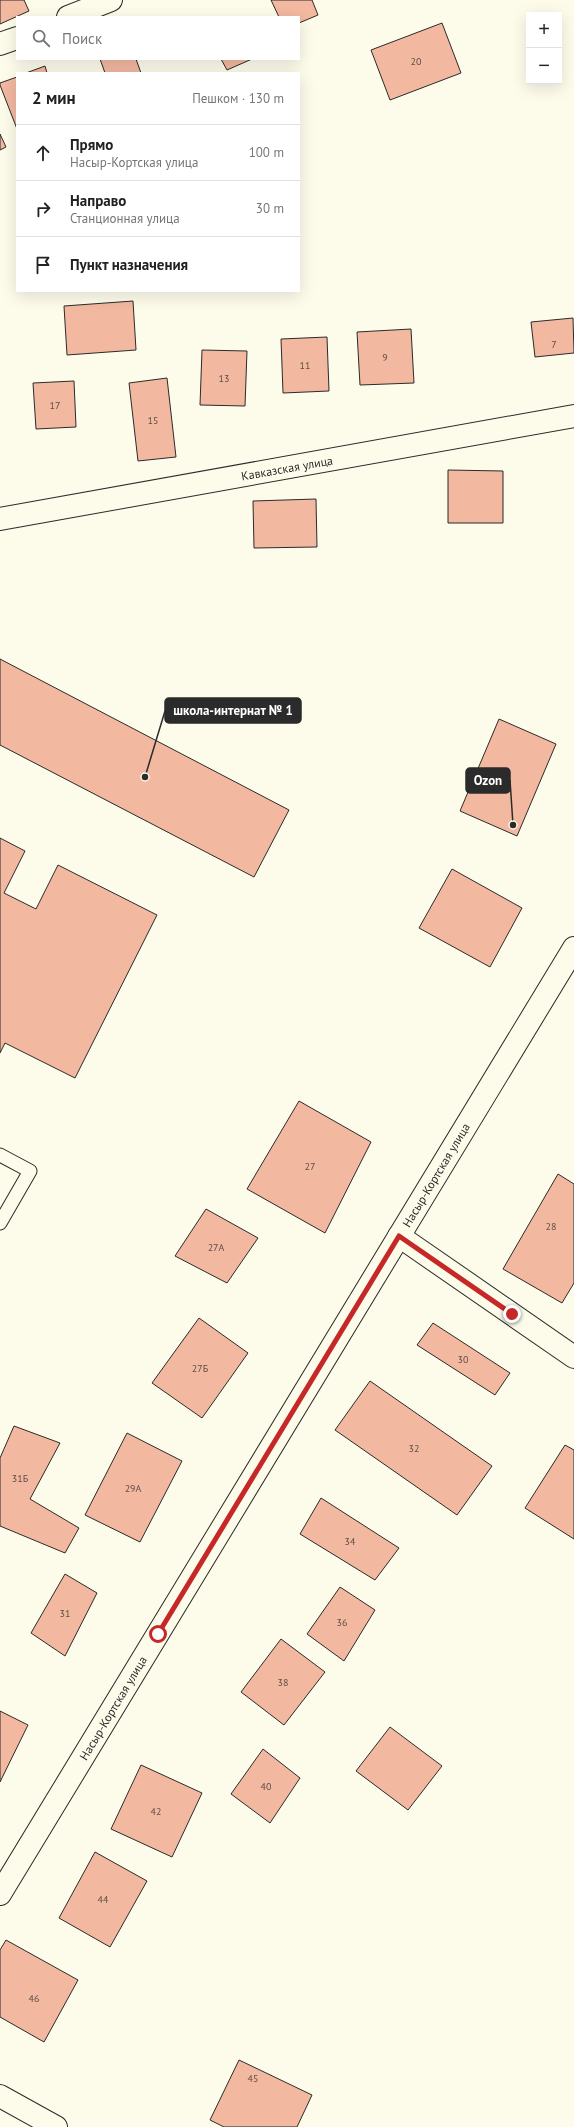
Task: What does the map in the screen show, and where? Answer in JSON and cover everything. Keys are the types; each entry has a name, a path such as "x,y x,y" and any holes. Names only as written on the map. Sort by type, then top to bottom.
{"street":[{"path":"71,16 111,0"},
{"path":"0,44 16,38"},
{"name":"Кавказская улица","path":"0,520 574,416"},
{"name":"Насыр-Кортская улица","path":"0,1894 574,948"},
{"path":"399,1236 574,1357"},
{"path":"0,2096 56,2127"}],"lane":[{"path":"0,1155 30,1171 0,1223"}],"building":[{"path":"0,0 24,0 29,11 0,24"},
{"path":"271,0 312,0 318,15 300,23 300,16 279,16"},
{"path":"442,23 461,73 390,100 371,50"},
{"path":"100,60 136,60 141,72 105,72"},
{"path":"222,60 250,60 227,70"},
{"path":"45,66 47,72 29,72"},
{"path":"16,77 16,126 0,85 0,83"},
{"path":"0,134 6,147 0,150"},
{"path":"133,301 136,350 67,355 64,306"},
{"path":"573,318 574,353 535,357 531,322"},
{"path":"411,329 414,383 360,385 357,332"},
{"path":"327,337 329,391 283,393 281,339"},
{"path":"202,350 247,351 245,406 200,405"},
{"path":"167,378 176,457 138,461 129,383"},
{"path":"74,381 76,427 36,429 33,383"},
{"path":"448,470 503,471 503,523 448,523"},
{"path":"316,499 317,547 254,548 253,501"},
{"path":"0,659 289,810 254,877 0,745"},
{"path":"499,719 556,744 517,836 460,811"},
{"path":"0,838 25,851 4,893 36,909 58,865 157,915 75,1078 5,1043 0,1053"},
{"path":"452,869 522,908 490,967 419,928"},
{"path":"299,1101 371,1142 325,1233 247,1189"},
{"path":"558,1174 574,1184 574,1283 562,1303 503,1269"},
{"path":"206,1209 258,1238 227,1283 175,1256"},
{"path":"199,1318 248,1353 202,1418 152,1383"},
{"path":"433,1323 510,1373 495,1395 417,1345"},
{"path":"370,1381 492,1466 457,1515 335,1430"},
{"path":"14,1426 60,1443 30,1499 79,1528 65,1553 0,1526 0,1458"},
{"path":"127,1433 182,1461 140,1542 85,1515"},
{"path":"565,1445 574,1450 574,1539 525,1508"},
{"path":"321,1498 399,1548 375,1580 300,1534"},
{"path":"65,1574 97,1593 65,1656 31,1633"},
{"path":"340,1587 375,1610 344,1661 307,1634"},
{"path":"281,1639 325,1672 284,1725 241,1692"},
{"path":"0,1711 28,1725 0,1782"},
{"path":"390,1727 442,1766 408,1810 356,1771"},
{"path":"263,1749 300,1778 270,1823 231,1794"},
{"path":"141,1765 202,1793 172,1857 111,1829"},
{"path":"95,1852 147,1881 110,1947 59,1918"},
{"path":"6,1940 78,1980 44,2042 0,2017 0,1950"},
{"path":"239,2060 312,2095 297,2127 224,2127 210,2120"}],"place":[{"name":"школа-интернат № 1","path":"145,777"},
{"name":"Ozon","path":"513,825"}],"route":[{"path":"158,1634 399,1236 512,1314"}]}
